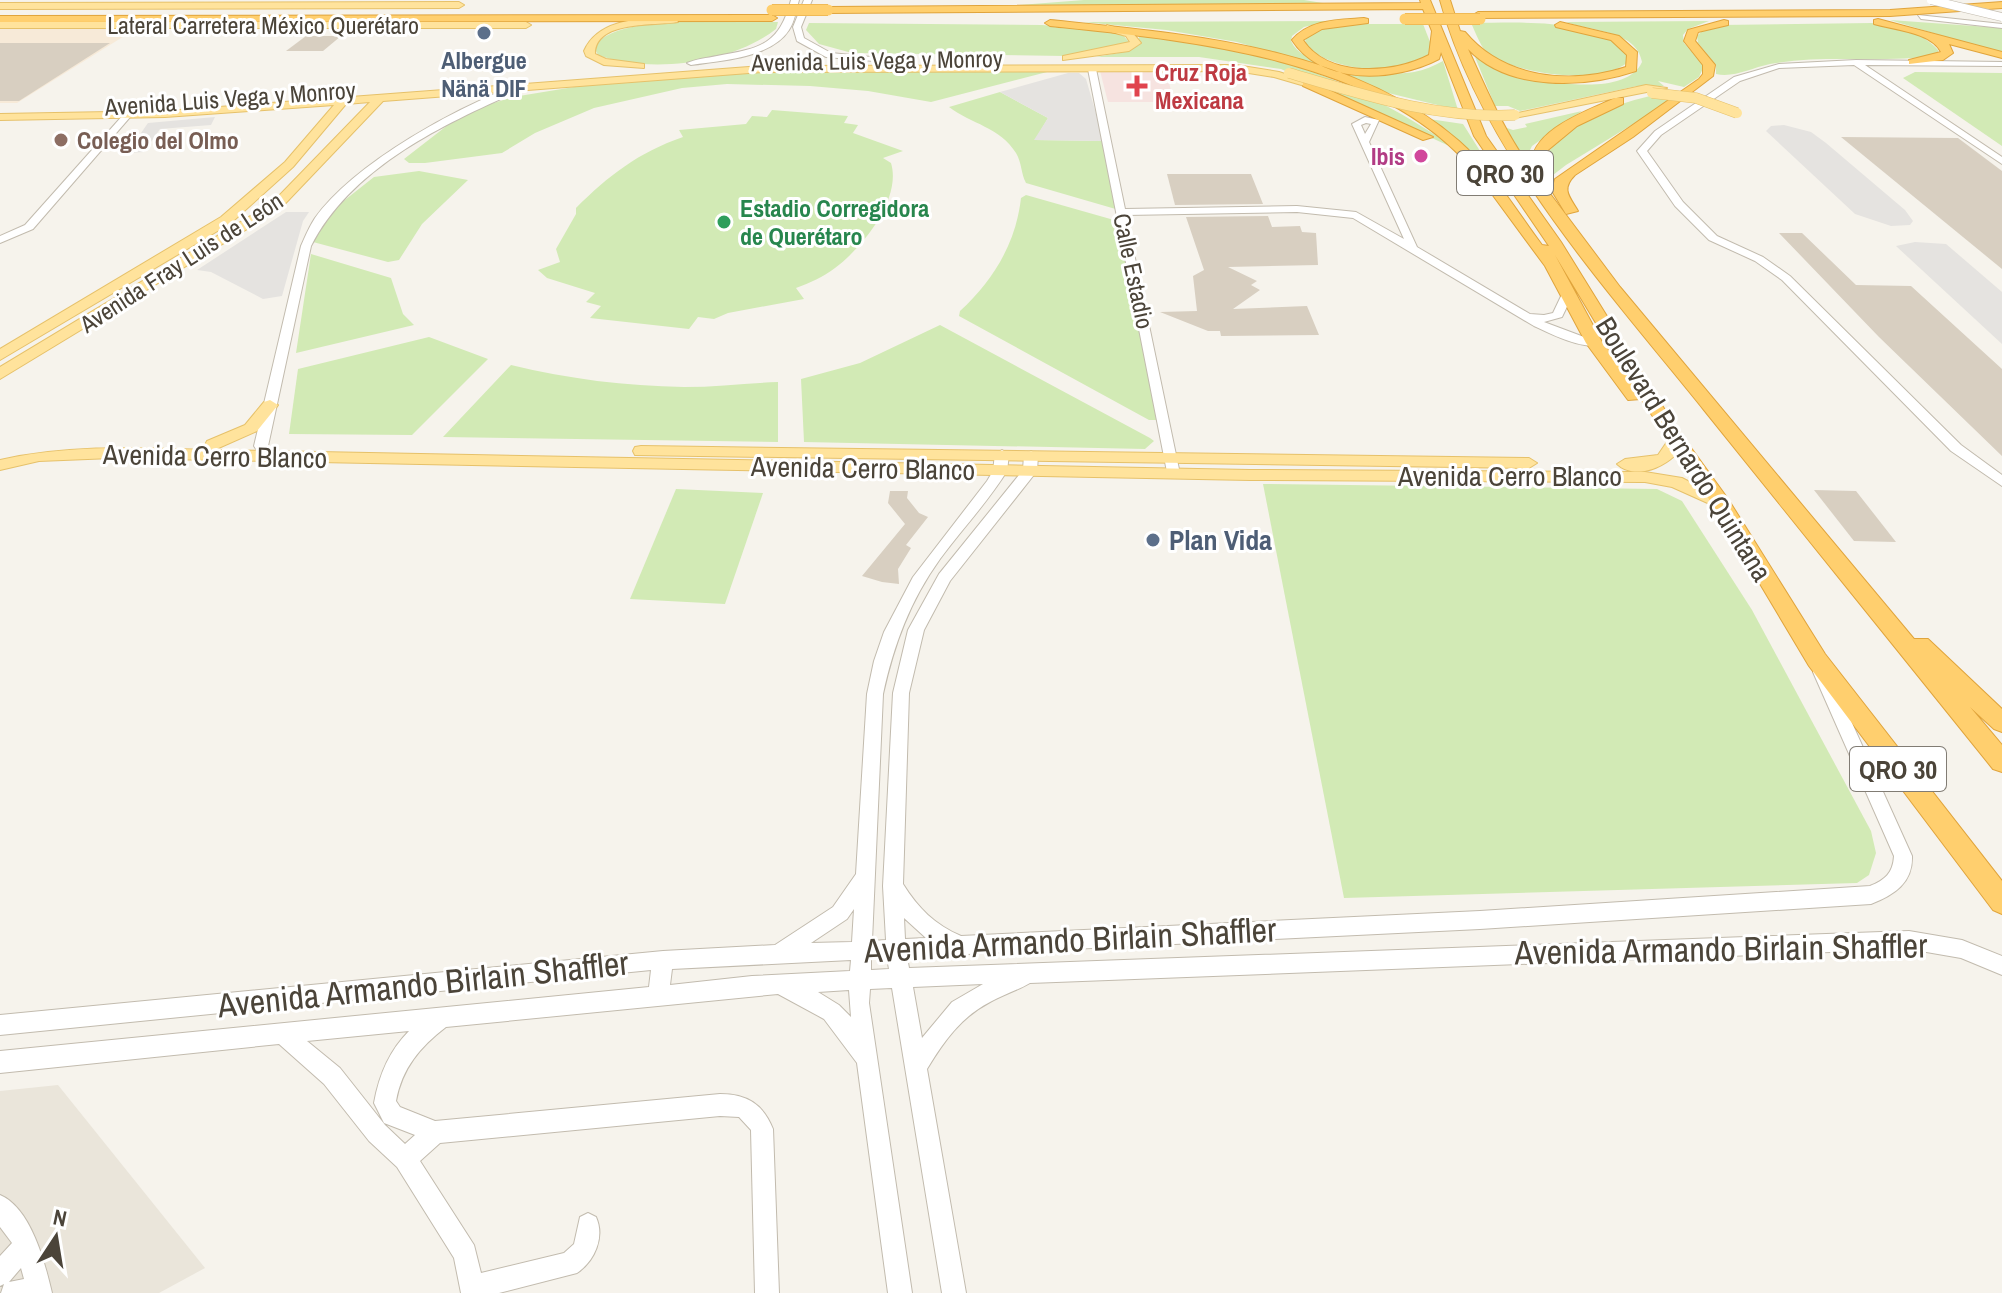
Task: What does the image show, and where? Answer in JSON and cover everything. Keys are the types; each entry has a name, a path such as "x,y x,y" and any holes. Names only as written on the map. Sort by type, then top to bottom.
{"highway":[{"path":"510,6 827,14 1046,0"},
{"path":"1317,0 1424,3 1507,20 1575,27 1615,38 1628,47 1634,63 1632,69 1592,79 1526,73 1477,52 1453,28"},
{"name":"Boulevard Bernardo Quintana","path":"1445,0 1453,28 1499,130 1545,194 1646,327 2002,762"},
{"path":"1733,6 1933,0"},
{"path":"1511,6 1893,5 1972,0"},
{"path":"1477,14 1538,2"},
{"path":"1593,6 1710,2"},
{"path":"900,10 1424,3"},
{"name":"Boulevard Bernardo Quintana","path":"1424,3 1473,125 1554,242 1817,660 1924,804 2002,902"},
{"path":"459,5 475,5"},
{"path":"621,7 648,11"},
{"path":"1507,20 1921,17 2002,8"},
{"path":"1304,20 1477,14 1890,13 2002,8"},
{"path":"0,12 648,11"},
{"path":"526,25 772,14"},
{"path":"827,14 1006,21"},
{"path":"1612,14 1753,19"},
{"path":"0,22 729,18"},
{"path":"871,18 1397,18"},
{"path":"1397,18 1320,26 1304,31 1297,40 1301,50 1311,58 1335,66 1391,72 1425,64 1435,57 1434,28"},
{"path":"1646,327 1630,286 1563,201 1560,182 1580,164 1629,134 1703,81 1709,74 1709,65 1689,41 1693,30 1709,24 1753,19"},
{"path":"1837,19 1889,24 2002,55"},
{"path":"1147,21 1037,22 1175,36 1253,51 1309,67 1398,103 1468,155 1480,172"},
{"path":"1913,62 1939,58 1947,53 1944,45 1927,34"},
{"path":"1307,84 1420,133 1480,172 1501,192 1529,239 1549,262"},
{"path":"1545,194 1538,159 1542,147 1578,121 1619,101"},
{"path":"1515,187 1549,262 1594,343 1632,395 1671,432"},
{"path":"1871,603 1957,677 2002,723"},
{"name":"Boulevard Bernardo Quintana","path":"1983,876 2002,896"}],"main road":[{"name":"Lateral Carretera México Querétaro","path":"0,6 272,2 307,5 459,5"},
{"path":"648,67 597,60 589,51 590,44 601,33 616,28 675,20"},
{"name":"Lateral Carretera México Querétaro","path":"0,22 526,25"},
{"path":"1067,58 1129,48 1136,43 1136,39 1126,32 1107,28"},
{"name":"Avenida Luis Vega y Monroy","path":"0,117 127,116 169,109 691,63 930,58 1218,60 1259,65 1438,113 1481,118 1515,119 1646,88 1740,109"},
{"path":"930,58 995,64 967,68"},
{"name":"Avenida Luis Vega y Monroy","path":"0,107 169,109 343,100 762,69 1236,68 1275,74 1433,117 1476,122 1515,119 1619,101 1657,91"},
{"name":"Avenida Fray Luis de León","path":"0,374 260,218 297,185 381,97"},
{"name":"Avenida Fray Luis de León","path":"0,355 226,220 271,184 297,158 343,100"},
{"path":"271,184 297,185"},
{"path":"213,445 251,428 270,405"},
{"name":"Avenida Cerro Blanco","path":"1172,465 1643,464 1667,457 1675,448 1671,432"},
{"name":"Avenida Cerro Blanco","path":"0,455 73,443 1001,463"},
{"name":"Avenida Cerro Blanco","path":"0,465 39,456 112,453 1172,465 1645,477 1676,482 1721,503"}],"street":[{"path":"295,0 307,5"},
{"path":"691,63 731,56 774,40 786,28 795,0"},
{"path":"808,0 797,27 800,39 829,55 871,59"},
{"path":"1933,0 2002,17"},
{"path":"1921,17 2002,26"},
{"path":"1859,64 1913,62 2002,66"},
{"path":"2002,66 1815,63 1770,67 1737,79 1658,133 1642,151 1679,204 1713,238 1759,259 1786,278 1956,448 2002,482"},
{"path":"1859,64 2002,161"},
{"path":"1883,79 1895,71 1926,67"},
{"name":"Calle Estadio","path":"1092,69 1172,465"},
{"path":"261,446 306,246 310,233 322,215 384,162 426,133 523,86"},
{"path":"0,240 13,237 29,227 127,116"},
{"path":"1366,140 1412,246"},
{"path":"1122,212 1297,209 1356,215 1518,312 1566,336 1594,343"},
{"path":"1518,312 1535,318 1552,318 1562,311 1567,294"},
{"path":"900,1293 859,980 875,694 880,661 910,592 1001,463"},
{"path":"954,1293 896,949 893,886 901,693 916,630 944,578 1031,463"},
{"name":"Avenida Armando Birlain Shaffler","path":"0,1025 663,960 1480,920 1871,895 1897,880 1904,868 1903,856 1838,715 1817,660"},
{"path":"776,956 840,913 866,876"},
{"path":"893,886 907,910 934,935 962,945"},
{"name":"Avenida Armando Birlain Shaffler","path":"0,1062 658,996 900,978 1909,940 1962,949 2002,966"},
{"path":"658,996 663,960"},
{"path":"917,1066 953,1012 976,997 1030,973"},
{"path":"778,985 816,1000 843,1020 868,1066"},
{"path":"443,1017 413,1039 394,1064 385,1103 392,1115 435,1132 720,1105 748,1108 756,1115 762,1129 767,1293"},
{"path":"284,1035 332,1076 377,1133 405,1159 465,1254 473,1290 581,1258 586,1249 588,1225"},
{"path":"405,1159 435,1132"},
{"path":"0,1207 27,1244 40,1291 13,1293"},
{"path":"0,1274 27,1244"}],"shaded area":[{"path":"0,28 137,28 17,103 0,103"},
{"name":"Cruz Roja Mexicana","path":"1100,71 1166,71 1174,102 1108,102"},
{"path":"1068,73 1079,73 1086,79 1104,141 1034,140 1048,118 1000,92"},
{"path":"215,117 211,125 160,129 144,152 127,153 148,123"},
{"path":"1784,125 1811,132 1826,143 1905,210 1913,221 1910,225 1891,226 1855,214 1766,131 1771,126"},
{"path":"286,212 309,212 303,221 282,296 263,299 211,272 197,270"},
{"path":"1915,242 1946,244 2002,292 2002,344 1896,246"},
{"path":"58,1085 205,1268 159,1293 0,1293 0,1091"}],"green space":[{"path":"1084,0 1304,0 1329,4 979,8"},
{"path":"1890,20 2002,28 2002,54"},
{"path":"1331,21 1304,27 1292,36 1291,41 1312,60 1366,73 1414,72 1443,61 1458,110 1380,91 1321,67 1237,42 1166,30 1083,22"},
{"path":"1709,21 1688,29 1683,35 1684,43 1704,66 1699,77 1684,87 1658,81 1664,86 1637,86 1520,111 1508,106 1495,106 1475,57 1537,79 1589,85 1612,82 1631,75 1642,62 1638,51 1611,33 1566,22"},
{"path":"778,22 776,29 758,41 714,58 690,62 641,64 619,61 598,55 594,47 607,36 626,28 651,24"},
{"path":"809,23 1042,25 1106,30 1122,34 1129,42 1065,56 852,53 819,44 806,30"},
{"path":"1471,23 1572,27 1611,39 1628,50 1628,62 1599,74 1539,72 1490,55 1481,45"},
{"path":"1872,23 1916,34 1938,50 1938,55 1791,61 1723,75 1716,74 1716,65 1698,43 1697,36 1720,25"},
{"path":"1342,24 1423,24 1432,47 1431,56 1401,67 1367,69 1333,62 1306,46 1305,37 1317,30"},
{"path":"1132,32 1243,51 1312,72 1387,106 1458,150 1281,69 1199,57 1096,57 1124,52 1139,45 1139,36"},
{"path":"772,71 1051,71 931,102 868,91 810,86 727,84 682,88 594,108 535,133 502,153 425,163 409,163 404,159 453,121 480,107 513,97 580,86"},
{"path":"1915,72 2002,73 2002,146 1903,78"},
{"path":"1000,92 1048,118 1035,140 1104,141 1119,210 1026,183 1018,157 1002,137 949,107"},
{"path":"1650,96 1679,96 1566,165 1553,175 1549,187 1542,166 1560,138 1602,111"},
{"name":"Estadio Corregidora de Querétaro","path":"772,110 848,116 844,123 858,125 853,133 903,151 883,158 891,163 893,177 891,192 877,222 857,248 835,268 796,288 804,299 728,313 714,319 698,317 689,329 590,318 601,306 586,302 595,293 547,278 538,270 560,262 556,249 576,214 576,208 625,166 683,137 679,130 746,124 752,116 767,117"},
{"path":"1582,111 1532,146 1527,156 1521,156 1501,126 1513,130 1527,127 1525,124"},
{"path":"1429,119 1463,124 1509,197 1474,155"},
{"path":"419,171 468,180 422,224 399,260 388,262 313,242 336,207 374,177"},
{"path":"1026,195 1121,222 1159,416 1156,420 1149,420 959,316 1001,260 1014,230 1021,198"},
{"path":"311,254 391,278 403,314 414,325 296,353"},
{"path":"940,325 1154,441 1145,449 804,442 801,379 860,363"},
{"path":"429,337 488,359 412,435 289,434 298,369"},
{"path":"511,365 576,378 640,385 696,387 778,382 778,442 443,437"},
{"path":"1263,484 1657,489 1682,501 1752,610 1871,831 1876,853 1869,875 1857,883 1344,898"},
{"path":"676,489 763,493 725,604 630,599"}],"building":[{"path":"306,36 341,36 323,51 286,51"},
{"path":"0,43 110,43 19,101 0,101"},
{"path":"1841,137 1958,138 2002,171 2002,269"},
{"path":"1167,174 1251,174 1263,204 1175,205"},
{"path":"1268,216 1272,227 1300,226 1302,232 1316,233 1318,265 1228,267 1257,281 1251,285 1260,290 1233,309 1307,306 1319,335 1221,336 1220,331 1208,331 1160,312 1197,311 1193,276 1204,270 1186,217"},
{"path":"1779,233 1802,233 1856,285 1911,286 2002,369 2002,456 1879,337"},
{"path":"1814,490 1856,491 1896,542 1854,541"},
{"path":"890,491 908,491 907,498 919,513 928,517 906,545 911,548 898,569 899,584 862,576 905,524 888,503"}],"place":[{"name":"Albergue Nänä DIF","path":"484,33"},
{"name":"Cruz Roja Mexicana","path":"1137,86"},
{"name":"Colegio del Olmo","path":"61,140"},
{"name":"Ibis","path":"1421,156"},
{"name":"Estadio Corregidora de Querétaro","path":"724,222"},
{"name":"Plan Vida","path":"1153,540"}]}
